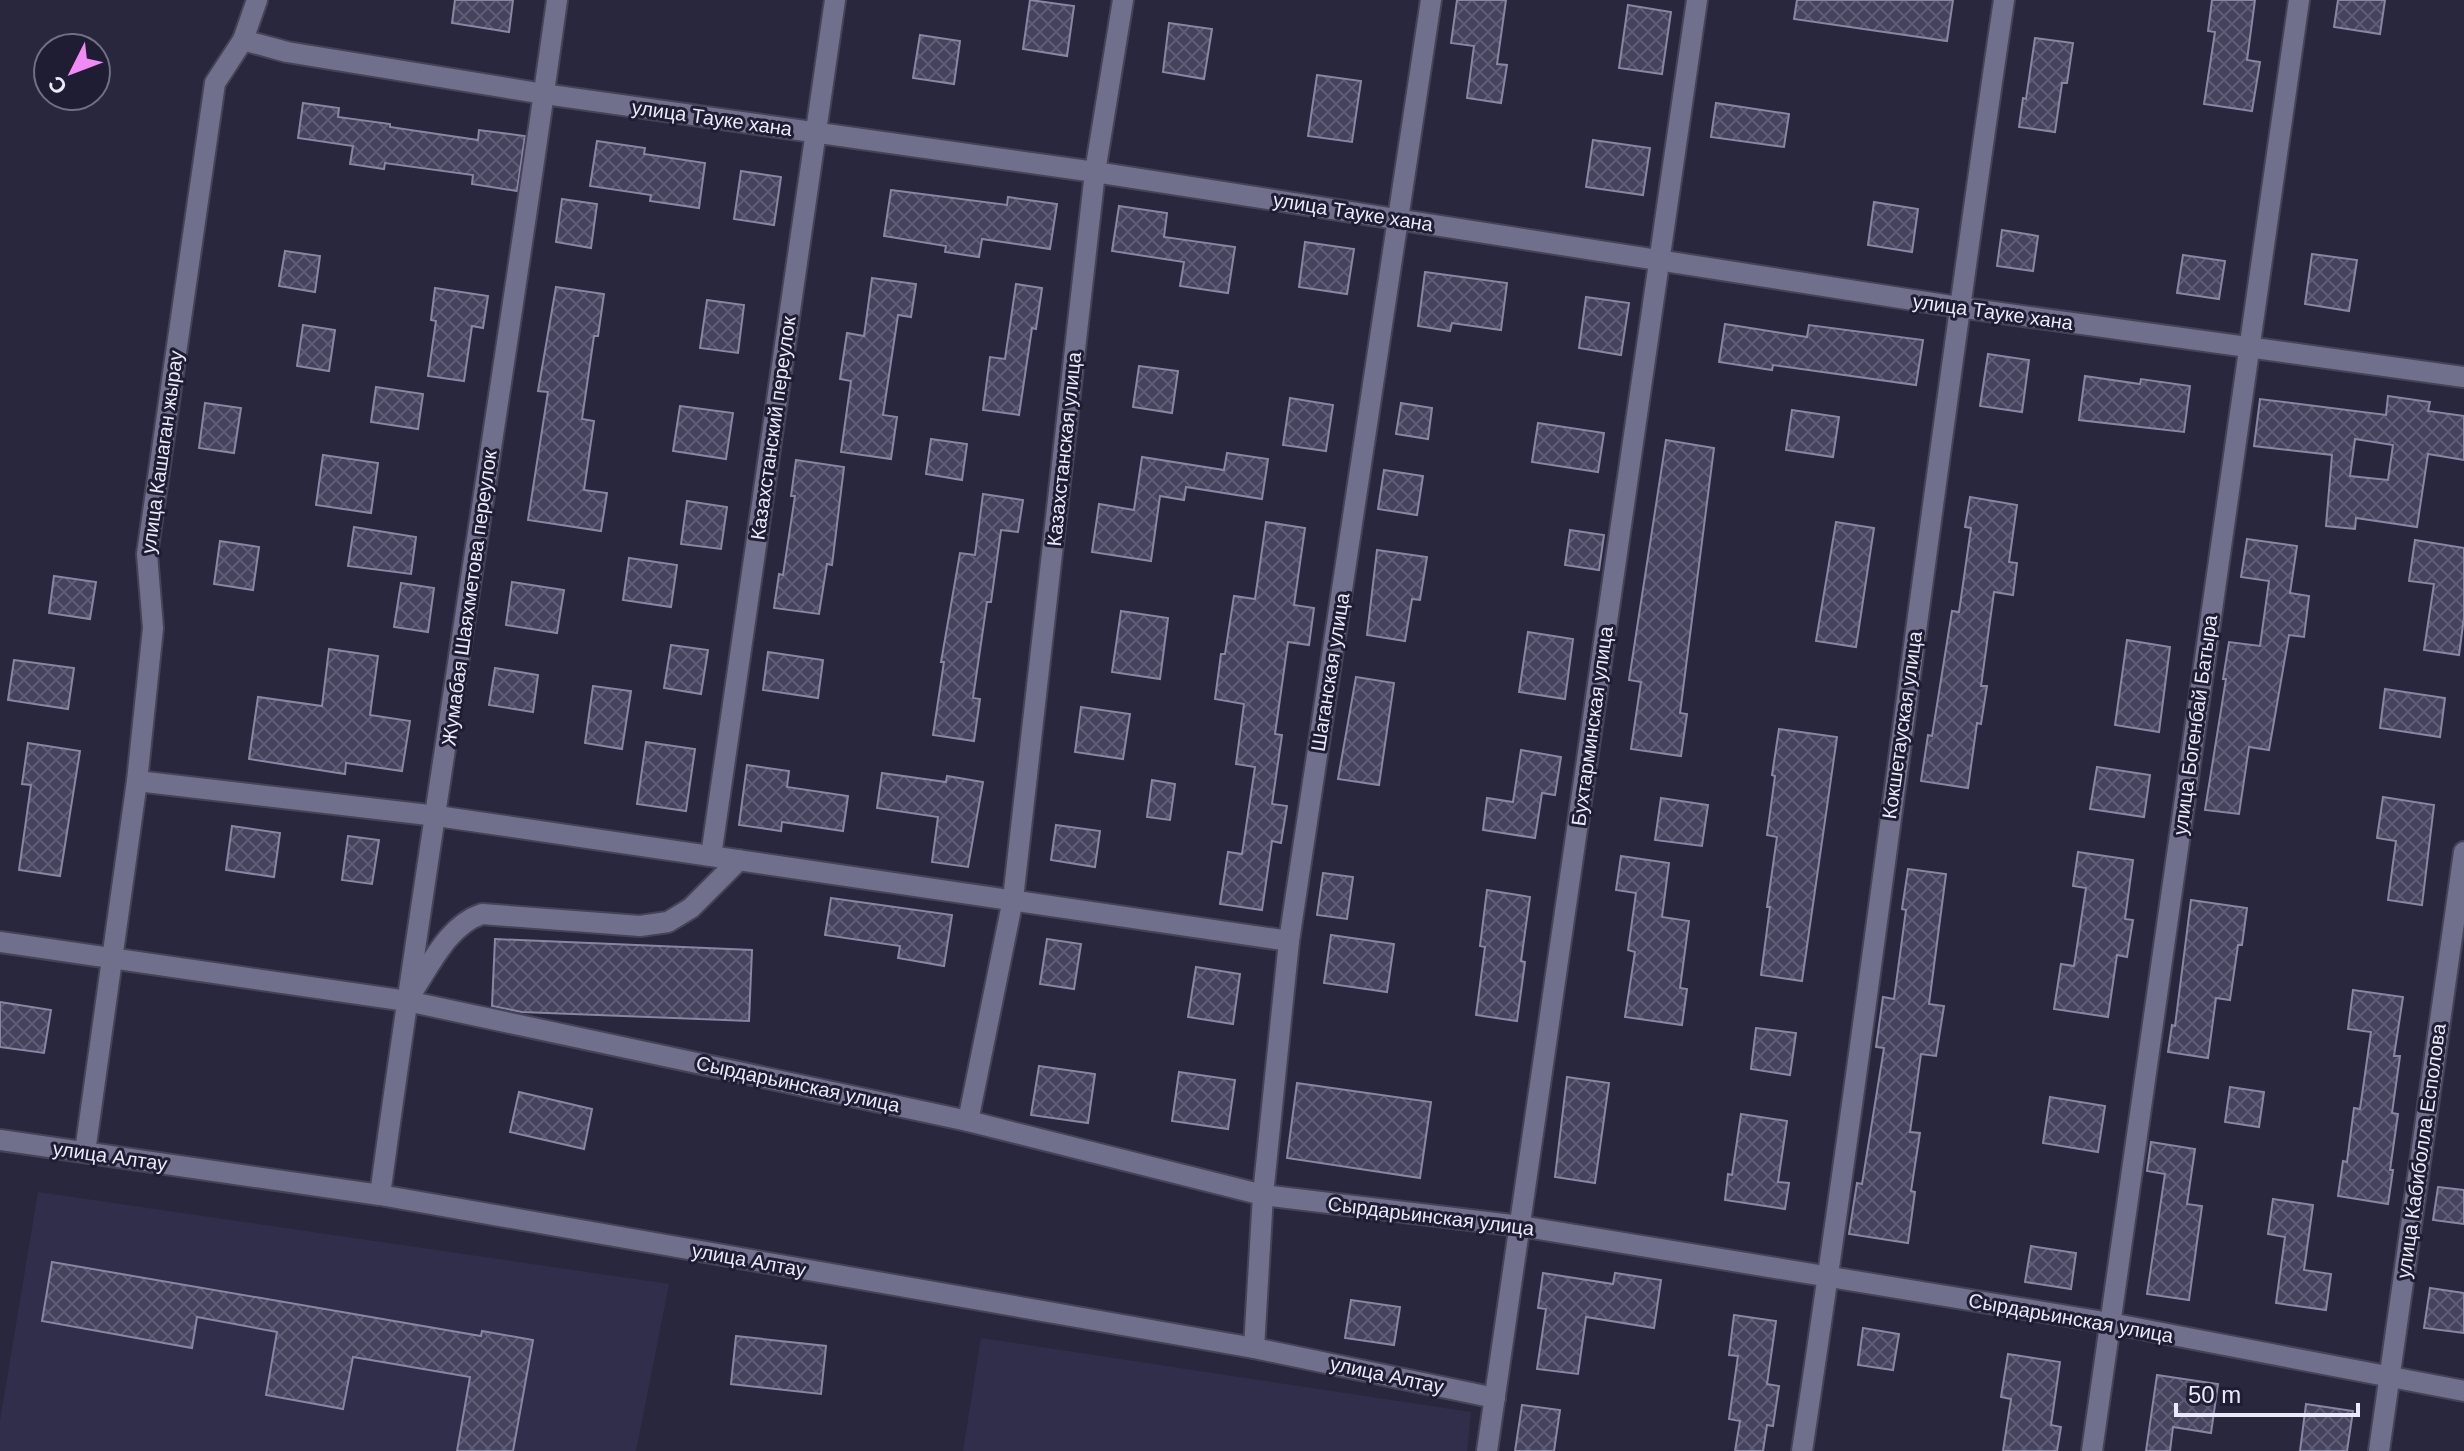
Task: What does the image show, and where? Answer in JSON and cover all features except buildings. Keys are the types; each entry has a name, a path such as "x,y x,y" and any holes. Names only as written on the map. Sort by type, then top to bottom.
{"street":[{"name":"улица Кашаган жырау","path":"85,1152 137,781 153,628 147,554 215,83 243,40 257,0"},
{"name":"Жумабая Шаяхметова переулок","path":"380,1195 557,0"},
{"name":"Казахстанский переулок","path":"711,856 835,0"},
{"name":"Казахстанская улица","path":"968,1121 1013,899 1095,172 1123,0"},
{"name":"Шаганская улица","path":"1254,1348 1263,1195 1289,941 1431,0"},
{"name":"Бухтарминская улица","path":"1487,1451 1697,0"},
{"name":"Кокшетауская улица","path":"1802,1451 1958,307 2004,0"},
{"name":"улица Богенбай Батыра","path":"2092,1451 2299,0"},
{"name":"улица Тауке хана","path":"243,40 287,52 544,94 1095,172 1958,307 2464,377"},
{"path":"137,781 437,816 1289,941"},
{"name":"улица Кабиболла Есполова","path":"2379,1451 2464,852"},
{"path":"0,942 407,1001 453,932 467,919 482,914 640,926 668,922 691,908 739,860"},
{"name":"Сырдарьинская улица","path":"407,1001 968,1121 1263,1195 1520,1226 2110,1323 2464,1391"},
{"name":"улица Алтау","path":"0,1140 380,1195 1254,1348 1495,1398"}],"shaded area":[{"path":"38,1192 669,1284 636,1451 0,1451 0,1421"},
{"path":"981,1338 1471,1412 1467,1451 963,1451"}]}
